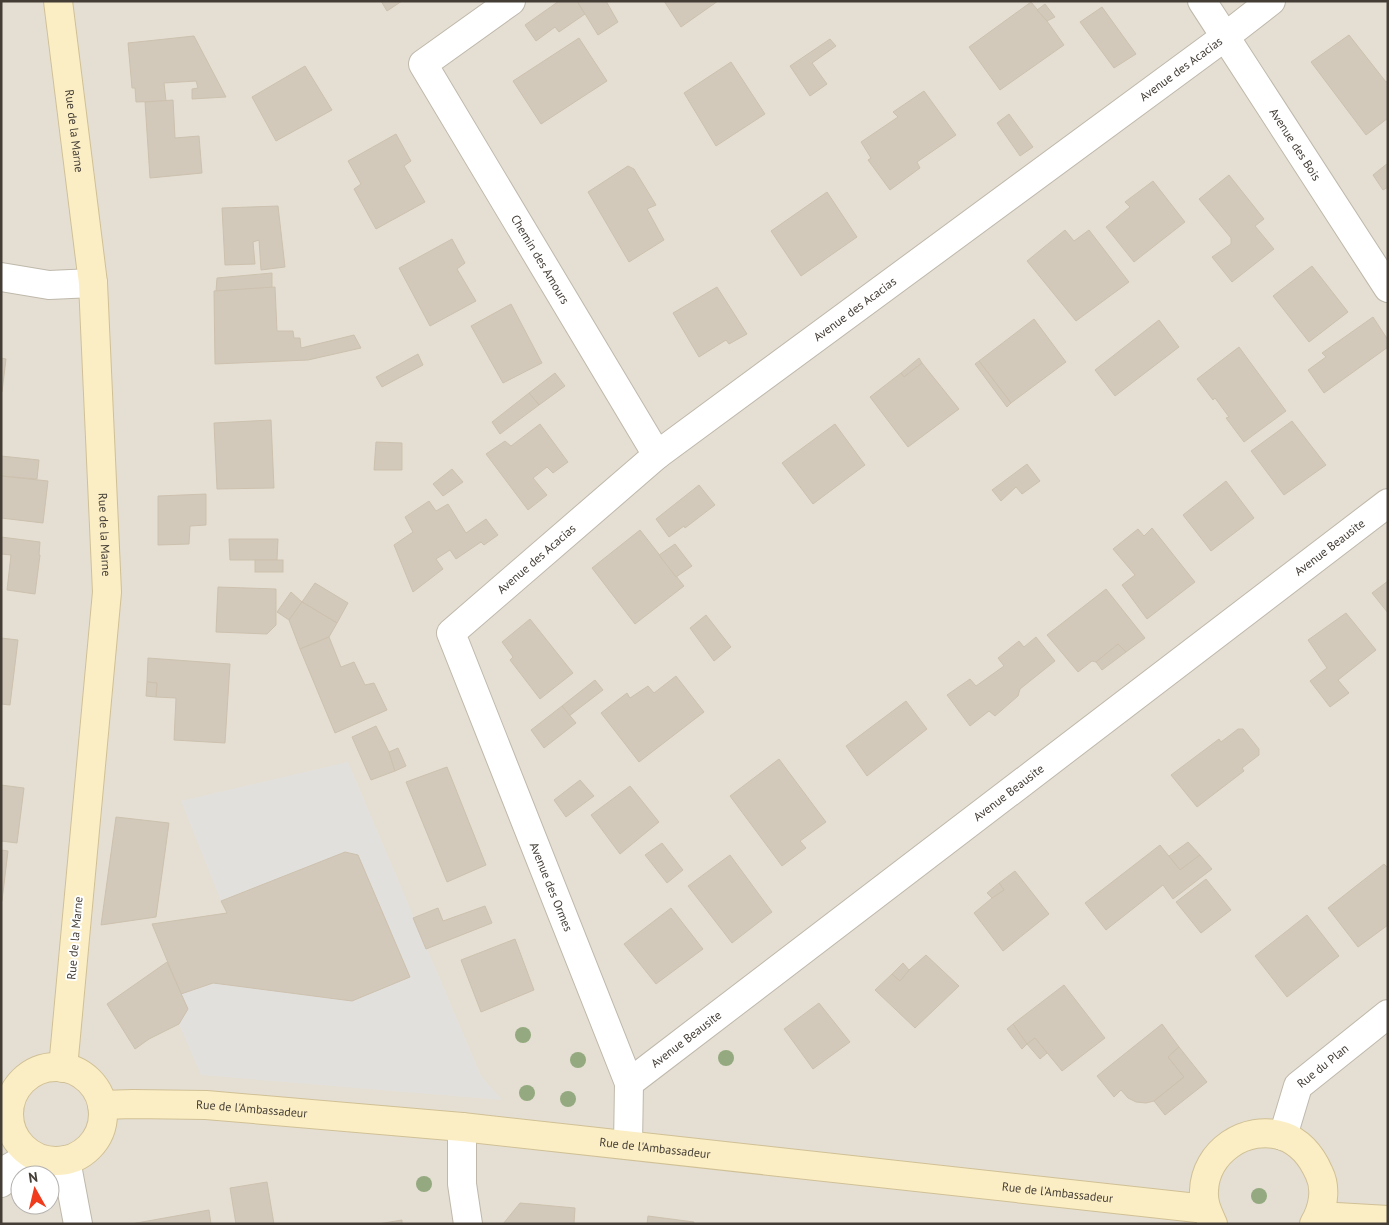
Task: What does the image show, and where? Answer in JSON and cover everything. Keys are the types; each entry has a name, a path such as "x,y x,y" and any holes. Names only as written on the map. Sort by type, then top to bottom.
{"main road":[{"name":"Rue de la Marne","path":"58,1 93,283 107,592 63,1068"},
{"path":"63,1068 77,1072 89,1080 98,1091 102,1105 103,1120 99,1133 91,1146 79,1155 66,1160 43,1159 32,1154 20,1144 12,1131 6,1099 25,1078 37,1071 63,1068"},
{"name":"Rue de l'Ambassadeur","path":"102,1105 206,1105 462,1128 1125,1201 1210,1216"},
{"path":"1210,1216 1204,1191 1207,1173 1216,1157 1229,1144 1245,1136 1264,1133 1283,1136 1300,1145 1314,1160 1322,1178 1324,1198 1317,1220 1388,1220"}],"street":[{"name":"Chemin des Amours","path":"511,1 423,64 657,455"},
{"name":"Avenue des Bois","path":"1202,1 1388,288"},
{"name":"Avenue des Acacias","path":"451,633 657,455 1271,1"},
{"path":"1,277 50,285 93,283"},
{"name":"Avenue Beausite","path":"629,1083 1388,503"},
{"name":"Avenue des Ormes","path":"451,633 629,1083 628,1145"},
{"name":"Rue du Plan","path":"1283,1136 1298,1086 1388,1014"},
{"path":"462,1128 462,1184 468,1224"},
{"path":"1,1183 9,1168 32,1154"},
{"path":"66,1160 78,1224"}],"shaded area":[{"path":"1,1 1388,1 1388,1224 1,1224"},
{"path":"348,762 481,1076 502,1100 201,1075 179,1024 188,1009 180,994 213,983 352,1001 410,977 358,855 345,852 221,901 181,801"}],"building":[{"path":"381,1 402,1 387,11"},
{"path":"559,1 577,1 585,14 559,32 555,27 536,41 525,25"},
{"path":"577,1 606,1 618,22 598,35"},
{"path":"664,1 718,1 681,27"},
{"path":"1031,2 1064,45 1000,90 969,47"},
{"path":"1045,4 1055,17 1047,21 1037,10"},
{"path":"1102,7 1136,54 1114,68 1080,22"},
{"path":"1349,35 1386,82 1388,81 1388,118 1366,135 1311,62"},
{"path":"194,36 226,97 192,99 192,89 198,88 196,81 164,83 166,101 136,102 135,88 132,88 128,43"},
{"path":"579,38 607,81 541,124 513,81"},
{"path":"830,39 836,46 812,63 827,84 810,96 790,66"},
{"path":"731,62 765,114 716,146 684,93"},
{"path":"305,66 332,110 276,141 252,97"},
{"path":"924,91 956,135 917,162 920,168 890,190 868,160 871,158 861,142 898,117 893,112"},
{"path":"173,100 175,138 199,136 202,173 150,178 145,102"},
{"path":"1009,114 1033,147 1020,156 997,123"},
{"path":"396,134 411,161 404,166 425,202 376,229 354,189 361,184 348,161"},
{"path":"1388,163 1388,187 1383,190 1373,175"},
{"path":"628,166 634,169 656,205 647,209 664,240 629,262 588,192"},
{"path":"1229,175 1264,219 1255,226 1274,249 1232,282 1212,257 1231,244 1231,238 1199,199"},
{"path":"1153,181 1185,222 1134,262 1106,227 1130,207 1125,202"},
{"path":"827,192 857,237 801,276 771,231"},
{"path":"278,206 285,267 261,270 259,240 253,242 255,264 225,265 222,208"},
{"path":"1065,230 1074,241 1089,230 1129,282 1076,321 1027,261"},
{"path":"452,239 465,263 457,269 476,301 430,326 399,268"},
{"path":"1312,266 1348,312 1309,342 1273,296"},
{"path":"272,273 272,288 216,291 217,278"},
{"path":"275,287 277,331 293,331 294,338 300,338 301,348 354,335 361,348 308,360 215,364 214,291"},
{"path":"717,287 747,334 729,344 726,340 699,357 673,313"},
{"path":"511,304 542,363 503,383 471,326"},
{"path":"1373,317 1388,340 1388,347 1324,393 1308,370 1326,357 1322,353"},
{"path":"1034,319 1066,362 1011,403 979,361"},
{"path":"1159,320 1179,347 1115,396 1095,370"},
{"path":"1239,347 1286,411 1244,442 1226,418 1229,417 1215,398 1213,400 1197,379"},
{"path":"418,354 423,365 382,387 376,377"},
{"path":"1,358 6,359 2,392 1,392"},
{"path":"919,358 922,363 904,377 901,373"},
{"path":"979,361 1011,403 1007,407 975,364"},
{"path":"922,363 959,409 908,447 870,397 901,373 904,377"},
{"path":"555,373 565,386 539,405 529,393"},
{"path":"529,393 539,405 500,434 492,422"},
{"path":"271,420 274,488 217,489 214,423"},
{"path":"1292,421 1326,465 1284,495 1251,451"},
{"path":"540,424 568,462 553,473 547,467 533,478 547,495 528,510 486,454 505,441 511,446"},
{"path":"835,424 865,465 813,504 782,463"},
{"path":"376,442 402,443 402,470 374,470"},
{"path":"1,456 39,460 37,479 1,476"},
{"path":"1027,464 1040,481 1022,494 1016,487 1001,501 992,490"},
{"path":"452,469 463,482 443,496 433,484"},
{"path":"1,476 48,481 43,523 1,518"},
{"path":"1226,481 1254,518 1211,551 1183,515"},
{"path":"699,485 715,505 685,528 684,526 669,537 656,519"},
{"path":"206,494 206,525 190,526 189,544 158,545 158,496"},
{"path":"429,501 436,511 448,504 466,533 486,519 498,535 484,545 481,542 456,559 450,550 436,559 443,569 413,592 394,545 413,532 405,517"},
{"path":"1152,528 1195,582 1147,619 1122,585 1135,575 1113,549 1138,529 1144,536"},
{"path":"640,530 684,586 635,624 592,568"},
{"path":"1,537 40,542 35,594 7,590 11,555 1,554"},
{"path":"229,539 278,539 277,560 230,560"},
{"path":"675,544 692,566 676,577 659,555"},
{"path":"255,560 283,560 283,572 255,572"},
{"path":"1388,581 1388,613 1372,593"},
{"path":"315,583 348,603 337,623 302,602"},
{"path":"218,587 276,589 276,625 267,634 216,632"},
{"path":"1106,589 1145,638 1126,652 1118,644 1096,662 1092,661 1078,672 1047,635"},
{"path":"291,592 302,602 289,620 277,612"},
{"path":"302,602 337,623 329,637 300,649 289,620"},
{"path":"1346,613 1376,650 1338,680 1349,693 1330,707 1310,681 1327,668 1308,640"},
{"path":"706,615 731,647 714,661 690,628"},
{"path":"530,619 573,673 540,699 510,660 513,657 502,642"},
{"path":"329,637 341,667 354,662 365,685 374,683 387,710 335,733 300,649"},
{"path":"1036,637 1055,661 1020,689 1018,696 995,716 989,711 970,726 947,695 970,679 976,686 1004,666 998,658 1019,641 1024,647"},
{"path":"1,638 18,640 10,705 1,704"},
{"path":"1118,644 1126,652 1102,670 1096,662"},
{"path":"148,658 230,664 225,743 174,740 176,698 156,697 157,683 147,682"},
{"path":"676,676 704,712 639,762 601,713 627,693 630,698 648,686 654,693"},
{"path":"595,680 603,690 569,716 562,706"},
{"path":"147,682 157,683 156,697 146,696"},
{"path":"906,701 927,729 867,776 846,746"},
{"path":"562,706 576,723 544,748 531,730"},
{"path":"376,726 389,752 395,771 371,780 352,737"},
{"path":"1238,729 1243,729 1259,749 1259,755 1242,768 1244,771 1197,807 1171,775 1219,739 1221,742"},
{"path":"398,748 406,766 395,771 389,752"},
{"path":"779,759 826,822 800,841 806,848 782,866 730,796"},
{"path":"447,767 486,865 447,882 406,782"},
{"path":"580,780 594,796 566,817 554,800"},
{"path":"1,785 24,788 17,843 1,841"},
{"path":"630,786 659,822 620,854 591,815"},
{"path":"116,817 169,823 156,917 101,925"},
{"path":"1188,842 1200,855 1180,870 1169,856"},
{"path":"662,843 683,870 667,883 645,855"},
{"path":"1160,845 1180,870 1200,855 1212,869 1173,899 1163,885 1106,930 1085,903"},
{"path":"1,850 8,851 2,901 1,901"},
{"path":"345,852 358,855 410,977 352,1001 213,983 181,994 152,924 227,913 221,901"},
{"path":"730,855 772,912 732,943 688,886"},
{"path":"1384,864 1388,868 1388,925 1358,947 1328,908"},
{"path":"1015,871 1049,914 1003,951 974,913 1004,890 999,883"},
{"path":"1206,879 1231,910 1201,933 1176,902"},
{"path":"999,883 1004,890 992,898 987,893"},
{"path":"485,906 492,923 426,949 413,918 438,908 443,921"},
{"path":"671,908 703,949 656,984 624,944"},
{"path":"1307,915 1339,956 1287,997 1255,956"},
{"path":"515,939 534,990 481,1012 461,960"},
{"path":"926,955 959,986 915,1028 875,990 892,974 900,981"},
{"path":"167,962 188,1009 179,1024 149,1039 135,1049 107,1004"},
{"path":"903,963 909,970 900,981 892,974"},
{"path":"1064,985 1105,1038 1062,1071 1035,1038 1027,1044 1013,1024"},
{"path":"819,1003 850,1042 813,1069 784,1029"},
{"path":"1013,1024 1027,1044 1022,1049 1007,1029"},
{"path":"1162,1024 1179,1047 1168,1057 1184,1077 1154,1101 1146,1103 1136,1102 1128,1098 1121,1090 1114,1097 1097,1076"},
{"path":"1035,1038 1047,1053 1040,1059 1027,1044"},
{"path":"1179,1047 1207,1082 1165,1115 1154,1101 1184,1077 1168,1057"},
{"path":"267,1182 274,1224 236,1224 230,1188"},
{"path":"520,1203 575,1208 574,1224 503,1224"},
{"path":"209,1210 211,1224 131,1224"},
{"path":"648,1216 694,1222 694,1224 647,1224"},
{"path":"402,1220 402,1224 378,1224"}]}
